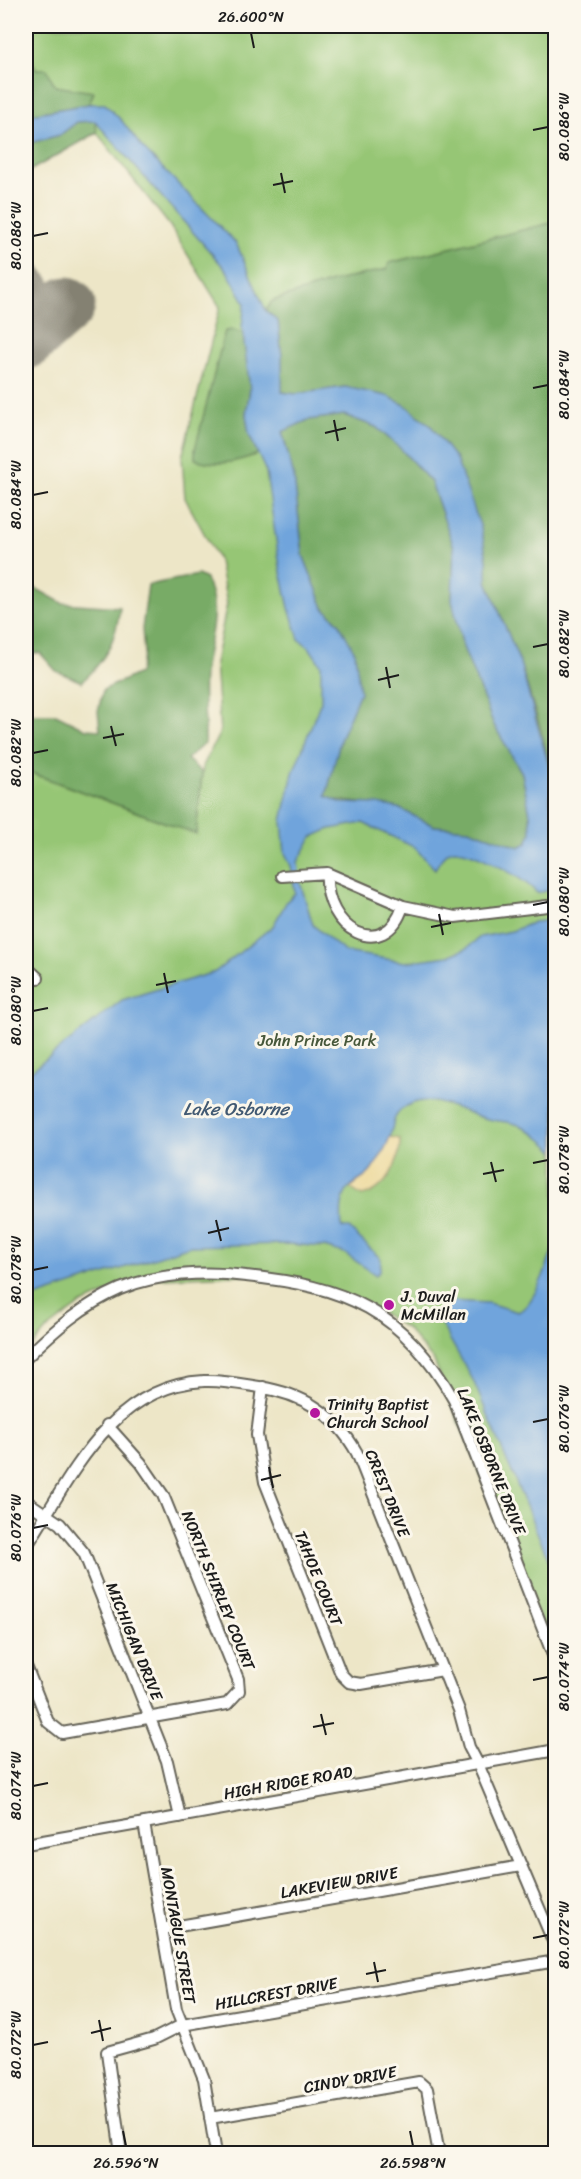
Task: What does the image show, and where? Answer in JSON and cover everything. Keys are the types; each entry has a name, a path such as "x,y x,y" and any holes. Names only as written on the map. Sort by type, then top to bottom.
{"street":[{"path":"282,876 312,872 327,873 403,906 455,917 555,905"},
{"path":"327,873 329,897 334,913 343,924 354,931 373,935 385,930 394,923 403,906"},
{"path":"26,967 38,978"},
{"name":"LAKE OSBORNE DRIVE","path":"26,1358 58,1326 77,1312 120,1289 169,1276 226,1274 297,1281 334,1292 376,1313 395,1327 429,1361 454,1400 555,1663"},
{"name":"CREST DRIVE","path":"26,1547 107,1425 136,1401 170,1386 206,1381 292,1394 319,1407 350,1440 459,1710 469,1747 555,1948"},
{"name":"TAHOE COURT","path":"263,1388 257,1435 265,1482 340,1674 349,1682 361,1684 443,1670"},
{"name":"NORTH SHIRLEY COURT","path":"107,1425 141,1463 168,1506 240,1685 237,1697 227,1704 150,1718"},
{"name":"MICHIGAN DRIVE","path":"26,1501 70,1532 84,1553 167,1761 180,1817"},
{"path":"26,1666 48,1722 56,1731 68,1732 150,1718"},
{"name":"HIGH RIDGE ROAD","path":"26,1844 555,1750"},
{"name":"MONTAGUE STREET","path":"144,1823 174,1997 182,2025 199,2061 216,2154"},
{"name":"LAKEVIEW DRIVE","path":"162,1929 521,1866"},
{"name":"HILLCREST DRIVE","path":"121,2154 107,2052 154,2039 182,2025 555,1961"},
{"name":"CINDY DRIVE","path":"210,2118 419,2082 428,2090 439,2154"}],"green space":[{"name":"John Prince Park","path":"26,26 555,26 555,1658 434,1361 406,1328 377,1310 258,1274 139,1279 80,1305 45,1331 26,1354 26,771 196,834 203,766 220,732 215,663 227,604 219,561 185,498 182,457 220,307 170,226 97,133 26,173"},
{"path":"26,57 32,61 36,69 47,69 55,86 94,92 89,104 26,115"},
{"path":"95,120 97,132 26,173 26,144 60,135 77,122"},
{"path":"555,222 555,830 550,801 551,773 541,730 520,663 487,581 487,559 456,459 431,426 405,405 345,387 296,394 282,392 282,357 278,321 266,311 272,301 335,281 387,269 389,263"},
{"path":"234,330 243,333 250,389 246,414 249,434 258,454 226,463 211,463 195,459 195,449 225,331"},
{"path":"344,415 376,427 401,449 431,482 454,547 452,600 463,647 494,725 522,773 530,814 531,833 527,843 519,847 468,829 434,826 398,808 328,799 326,796 341,737 360,692 339,623 324,608 303,555 294,477 282,431 308,420"},
{"path":"198,575 206,579 211,591 213,626 204,674 205,743 187,759 202,773 196,834 26,771 26,714 56,714 86,729 100,730 98,711 103,690 139,673 144,653 142,629 148,585"},
{"path":"26,583 62,603 120,607 116,630 109,648 98,665 82,682 56,671 40,653 26,653"}],"sand":[{"path":"390,1137 400,1139 400,1148 390,1175 378,1188 362,1196 350,1188 368,1174"}],"water":[{"name":"Lake Osborne","path":"89,104 105,104 122,121 141,146 236,243 266,311 278,321 282,357 282,392 296,394 345,387 387,396 405,405 431,426 456,459 481,528 487,559 487,581 520,663 551,773 550,801 555,830 555,889 537,893 522,880 498,866 463,851 448,852 435,869 414,847 363,823 330,829 312,837 298,862 300,882 313,925 345,952 405,962 448,956 467,948 480,937 512,931 534,922 555,920 555,1152 520,1125 477,1116 444,1104 422,1101 401,1110 379,1159 369,1174 349,1188 342,1207 342,1228 349,1228 381,1259 380,1271 376,1275 344,1253 324,1247 289,1244 190,1246 26,1300 26,1075 122,1000 215,972 273,926 287,901 295,893 291,866 285,853 282,821 293,773 321,701 321,665 309,647 299,639 289,608 280,567 266,472 249,434 246,414 250,389 242,326 245,303 227,271 95,121 77,122 60,135 26,144 26,115","holes":["344,415 376,427 401,449 431,482 454,547 452,600 463,647 494,725 522,773 530,814 531,833 527,843 519,847 468,829 434,826 398,808 378,804 342,803 326,796 341,737 360,692 355,653 339,623 324,608 303,555 294,477 282,432 308,420"]},
{"path":"555,1243 555,1575 473,1380 440,1322 439,1312 450,1301 488,1303 518,1312 536,1292"}],"taxiway":[{"path":"26,267 46,293 56,315"}],"runway":[{"path":"26,341 67,305"}],"place":[{"name":"J. Duval McMillan","path":"389,1305"},
{"name":"Trinity Baptist Church School","path":"315,1413"}]}
